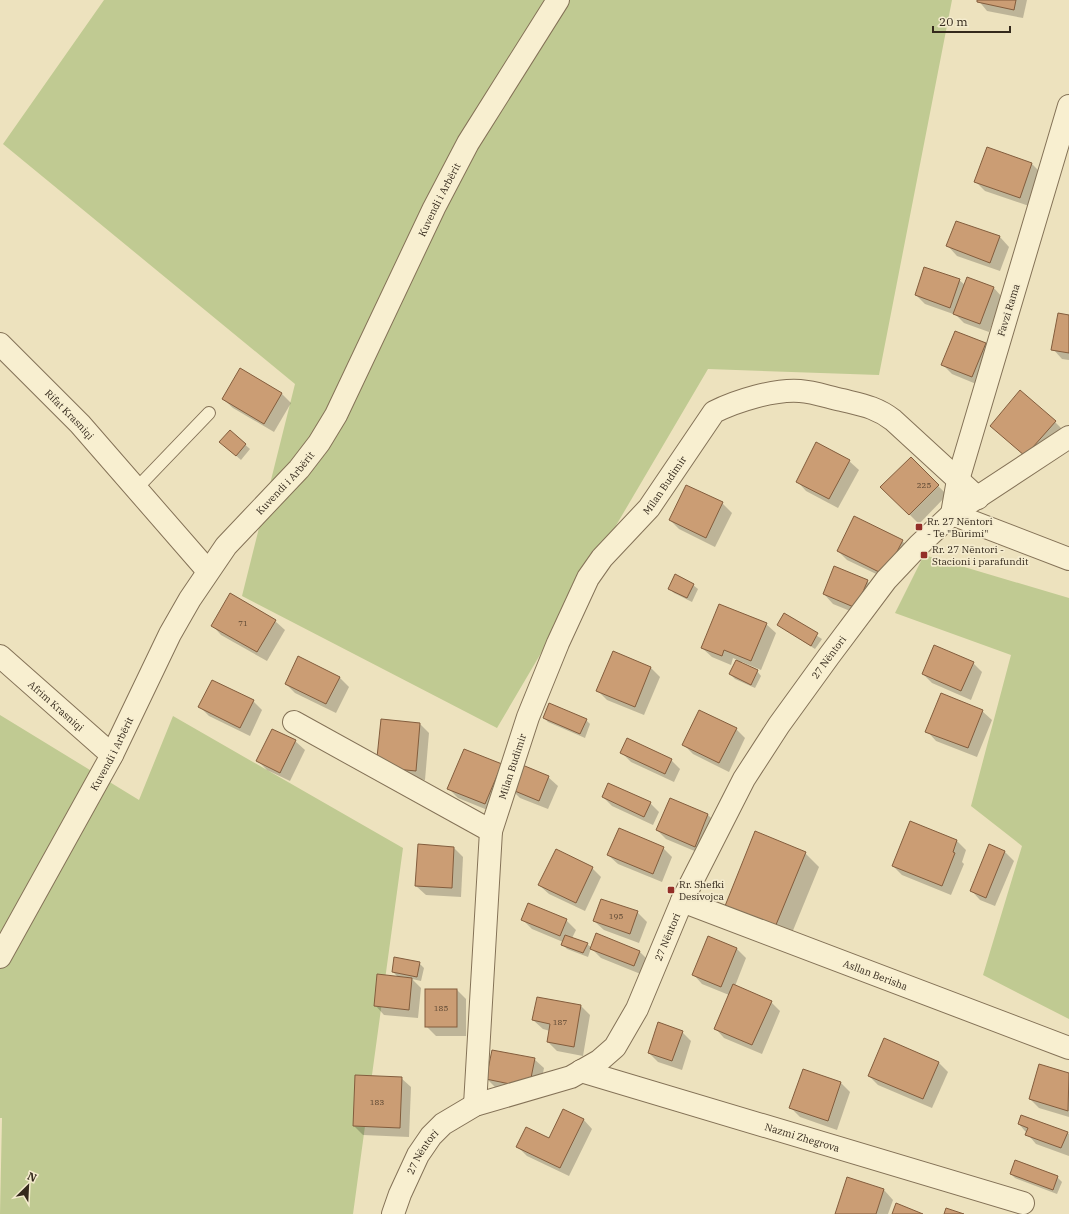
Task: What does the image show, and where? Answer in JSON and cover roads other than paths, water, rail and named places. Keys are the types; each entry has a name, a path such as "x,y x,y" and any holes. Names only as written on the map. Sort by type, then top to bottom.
{"street":[{"name":"Kuvendi i Arbërit","path":"0,957 112,755 170,634 208,571 226,546 299,469 326,431 356,374 434,208 468,143 558,0"},
{"name":"Favzi Rama","path":"952,514 958,480 1069,106"},
{"name":"Rifat Krasniqi","path":"0,344 80,424 208,571"},
{"name":"Milan Budimir","path":"475,1105 491,831 528,717 558,643 588,578 602,558 649,508 714,412 730,404 782,392 800,391 881,410 978,498"},
{"name":"27 Nëntori","path":"393,1214 400,1194 418,1155 431,1136 443,1124 475,1105 571,1077 599,1061 615,1047 637,1009 682,901 744,779 779,724 886,580 919,545 952,514 1069,437"},
{"path":"952,514 1069,559"},
{"name":"Afrim Krasniqi","path":"0,656 112,755"},
{"path":"294,722 491,831"},
{"name":"Asllan Berisha","path":"682,901 1069,1048"},
{"name":"Nazmi Zhegrova","path":"581,1072 1022,1203"}],"lane":[{"path":"136,489 209,413"}],"place":[{"name":"Rr. 27 Nëntori - Te \"Burimi\"","path":"919,527"},
{"name":"Rr. 27 Nëntori - Stacioni i parafundit","path":"924,555"},
{"name":"Rr. Shefki Desivojca","path":"671,890"}]}
